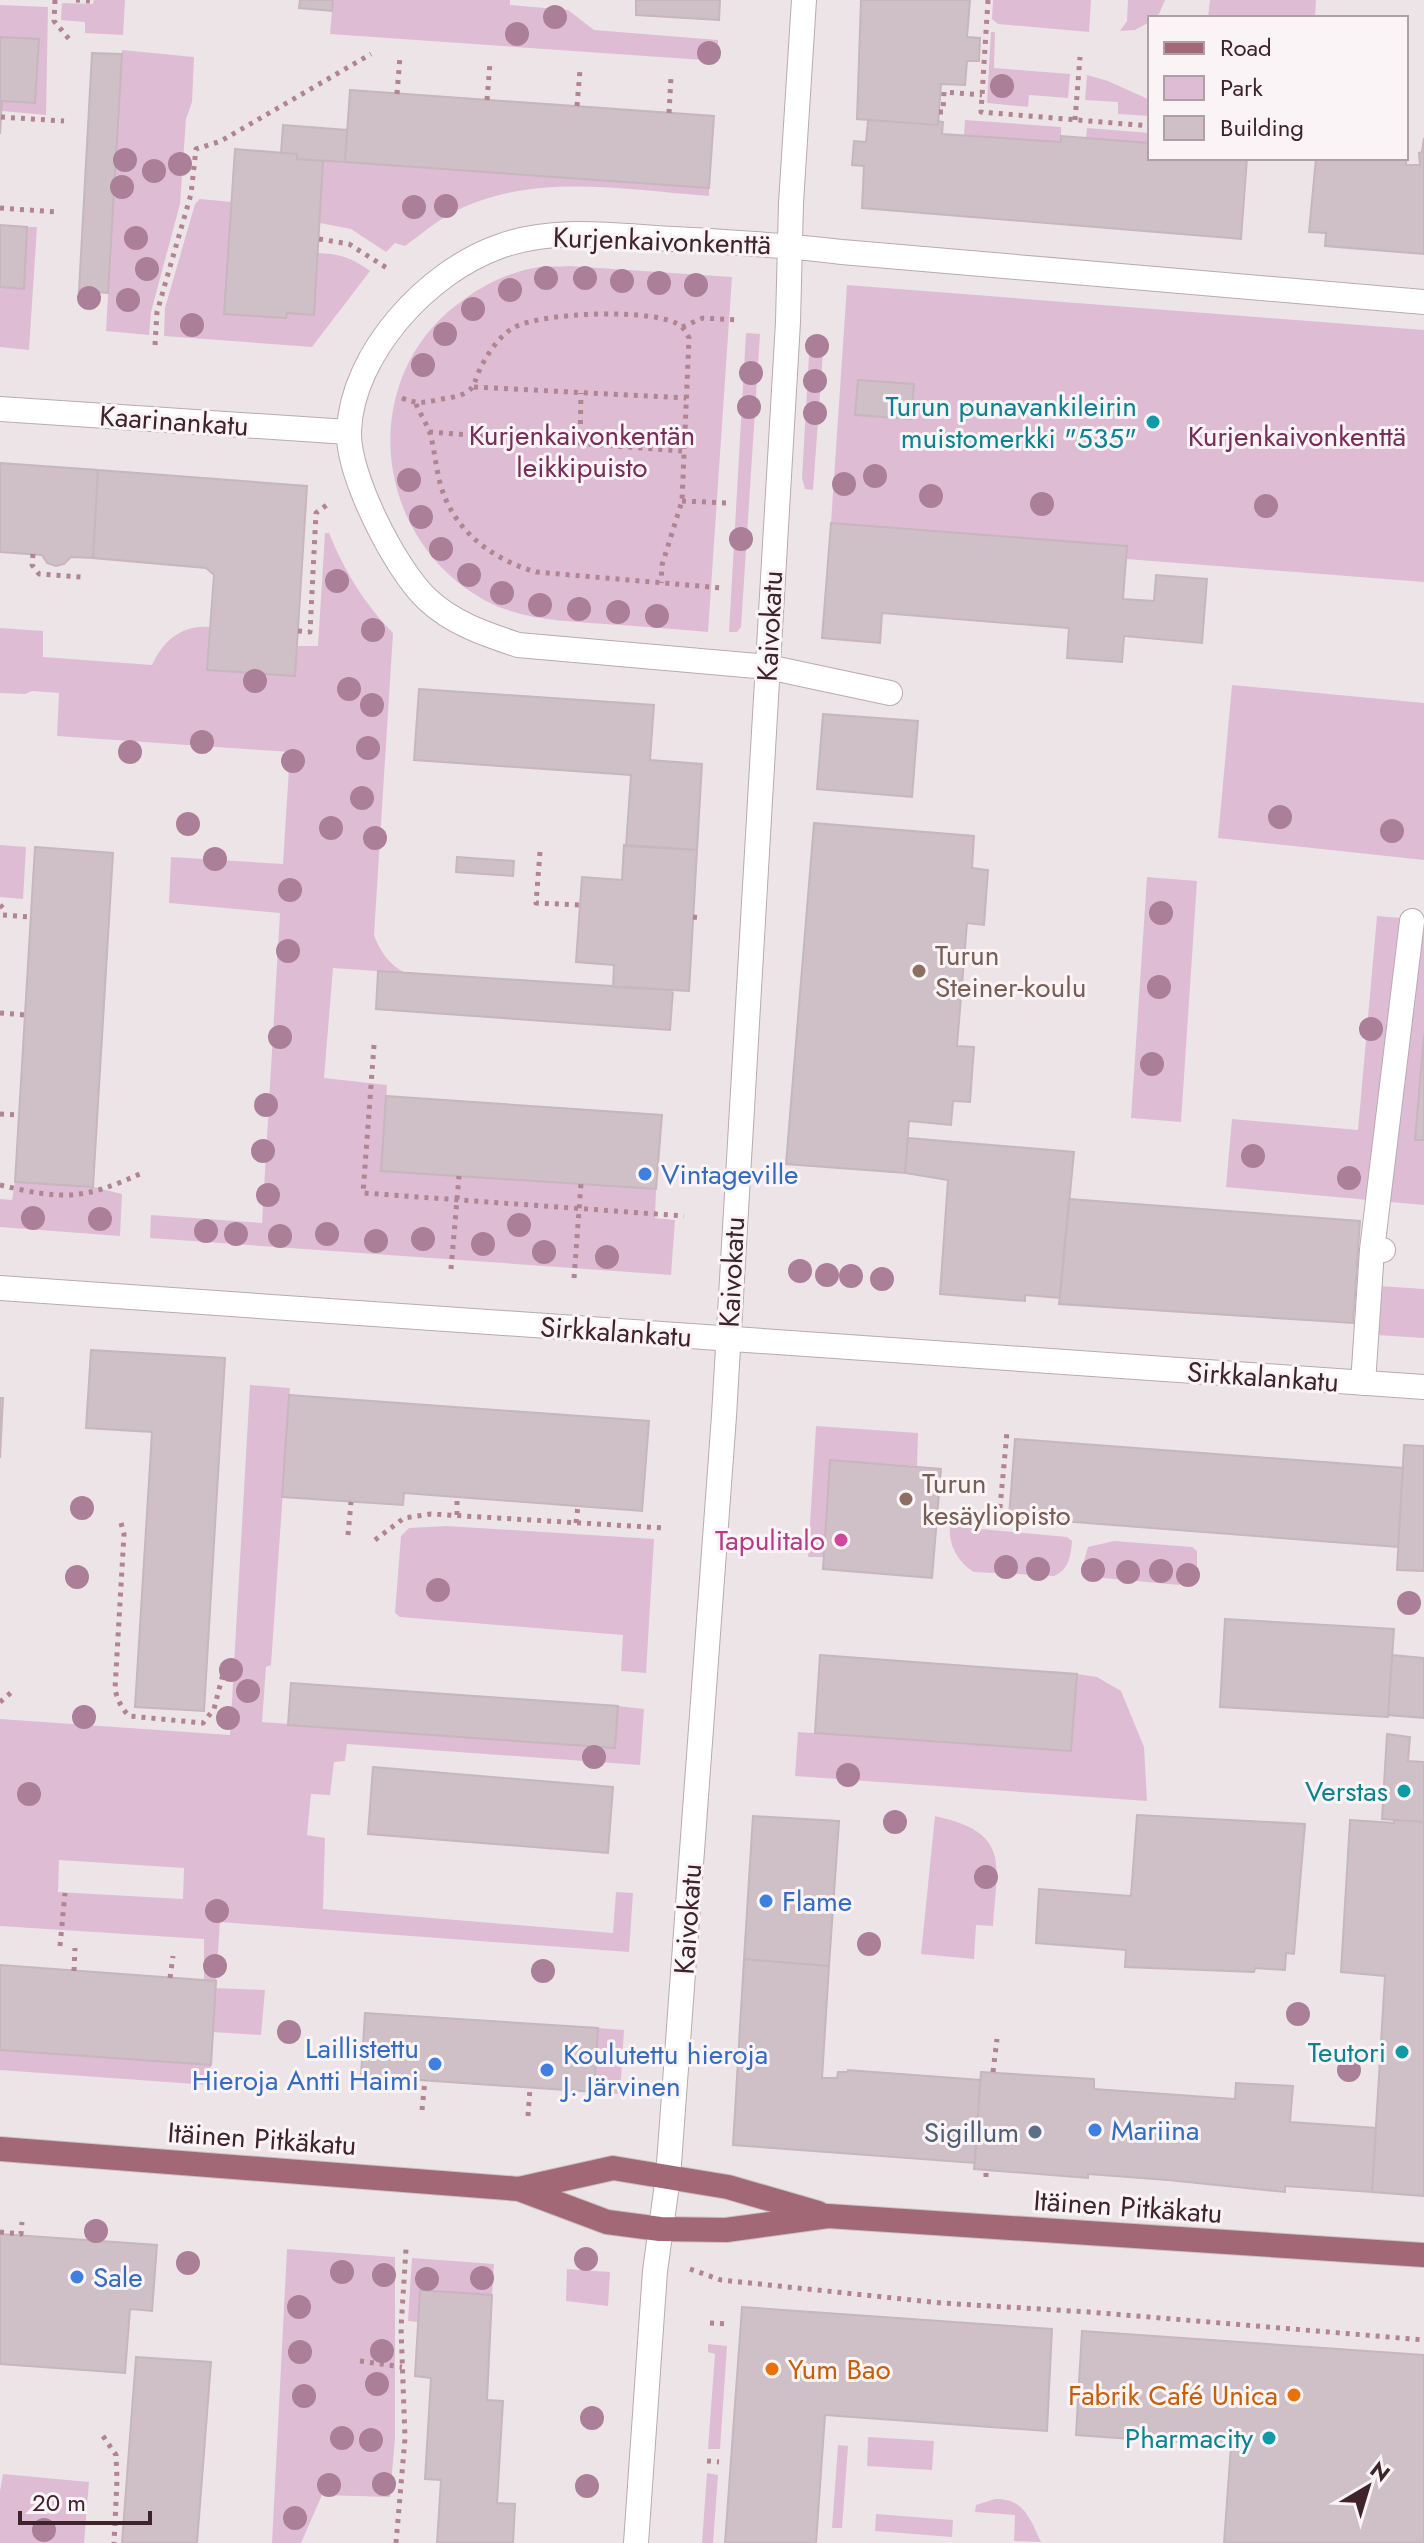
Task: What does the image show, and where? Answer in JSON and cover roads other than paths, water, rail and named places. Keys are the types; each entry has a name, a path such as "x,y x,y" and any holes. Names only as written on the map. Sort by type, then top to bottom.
{"main road":[{"name":"Itäinen Pitkäkatu","path":"0,2149 519,2189 607,2222 660,2229 726,2230 828,2216 1424,2255"},
{"name":"Itäinen Pitkäkatu","path":"519,2189 613,2168 728,2187 828,2216"}],"street":[{"name":"Kaivokatu","path":"636,2543 647,2362 668,2177 700,1769 768,667 804,0"},
{"name":"Kurjenkaivonkenttä","path":"890,693 768,667 518,645 479,632 449,616 427,599 410,581 393,555 365,494 348,432 353,405 372,357 408,306 435,282 498,247 537,236 579,234 790,245 1424,302"},
{"name":"Kaarinankatu","path":"0,409 348,432"},
{"path":"1363,1383 1378,1250 1369,1207 1412,921"},
{"name":"Sirkkalankatu","path":"0,1288 1424,1387"}],"place":[{"name":"Turun punavankileirin muistomerkki \"535\"","path":"1153,422"},
{"name":"Turun Steiner-koulu","path":"919,971"},
{"name":"Vintageville","path":"645,1174"},
{"name":"Turun kesäyliopisto","path":"906,1499"},
{"name":"Tapulitalo","path":"841,1540"},
{"name":"Verstas","path":"1404,1791"},
{"name":"Flame","path":"766,1901"},
{"name":"Teutori","path":"1402,2052"},
{"name":"Laillistettu Hieroja Antti Haimi","path":"435,2064"},
{"name":"Koulutettu hieroja J. Järvinen","path":"547,2070"},
{"name":"Mariina","path":"1095,2130"},
{"name":"Sigillum","path":"1035,2132"},
{"name":"Sale","path":"77,2277"},
{"name":"Yum Bao","path":"772,2369"},
{"name":"Fabrik Café Unica","path":"1294,2395"},
{"name":"Pharmacity","path":"1269,2438"}],"park label":[{"name":"Kurjenkaivonkentän leikkipuisto","path":"582,451"}]}
